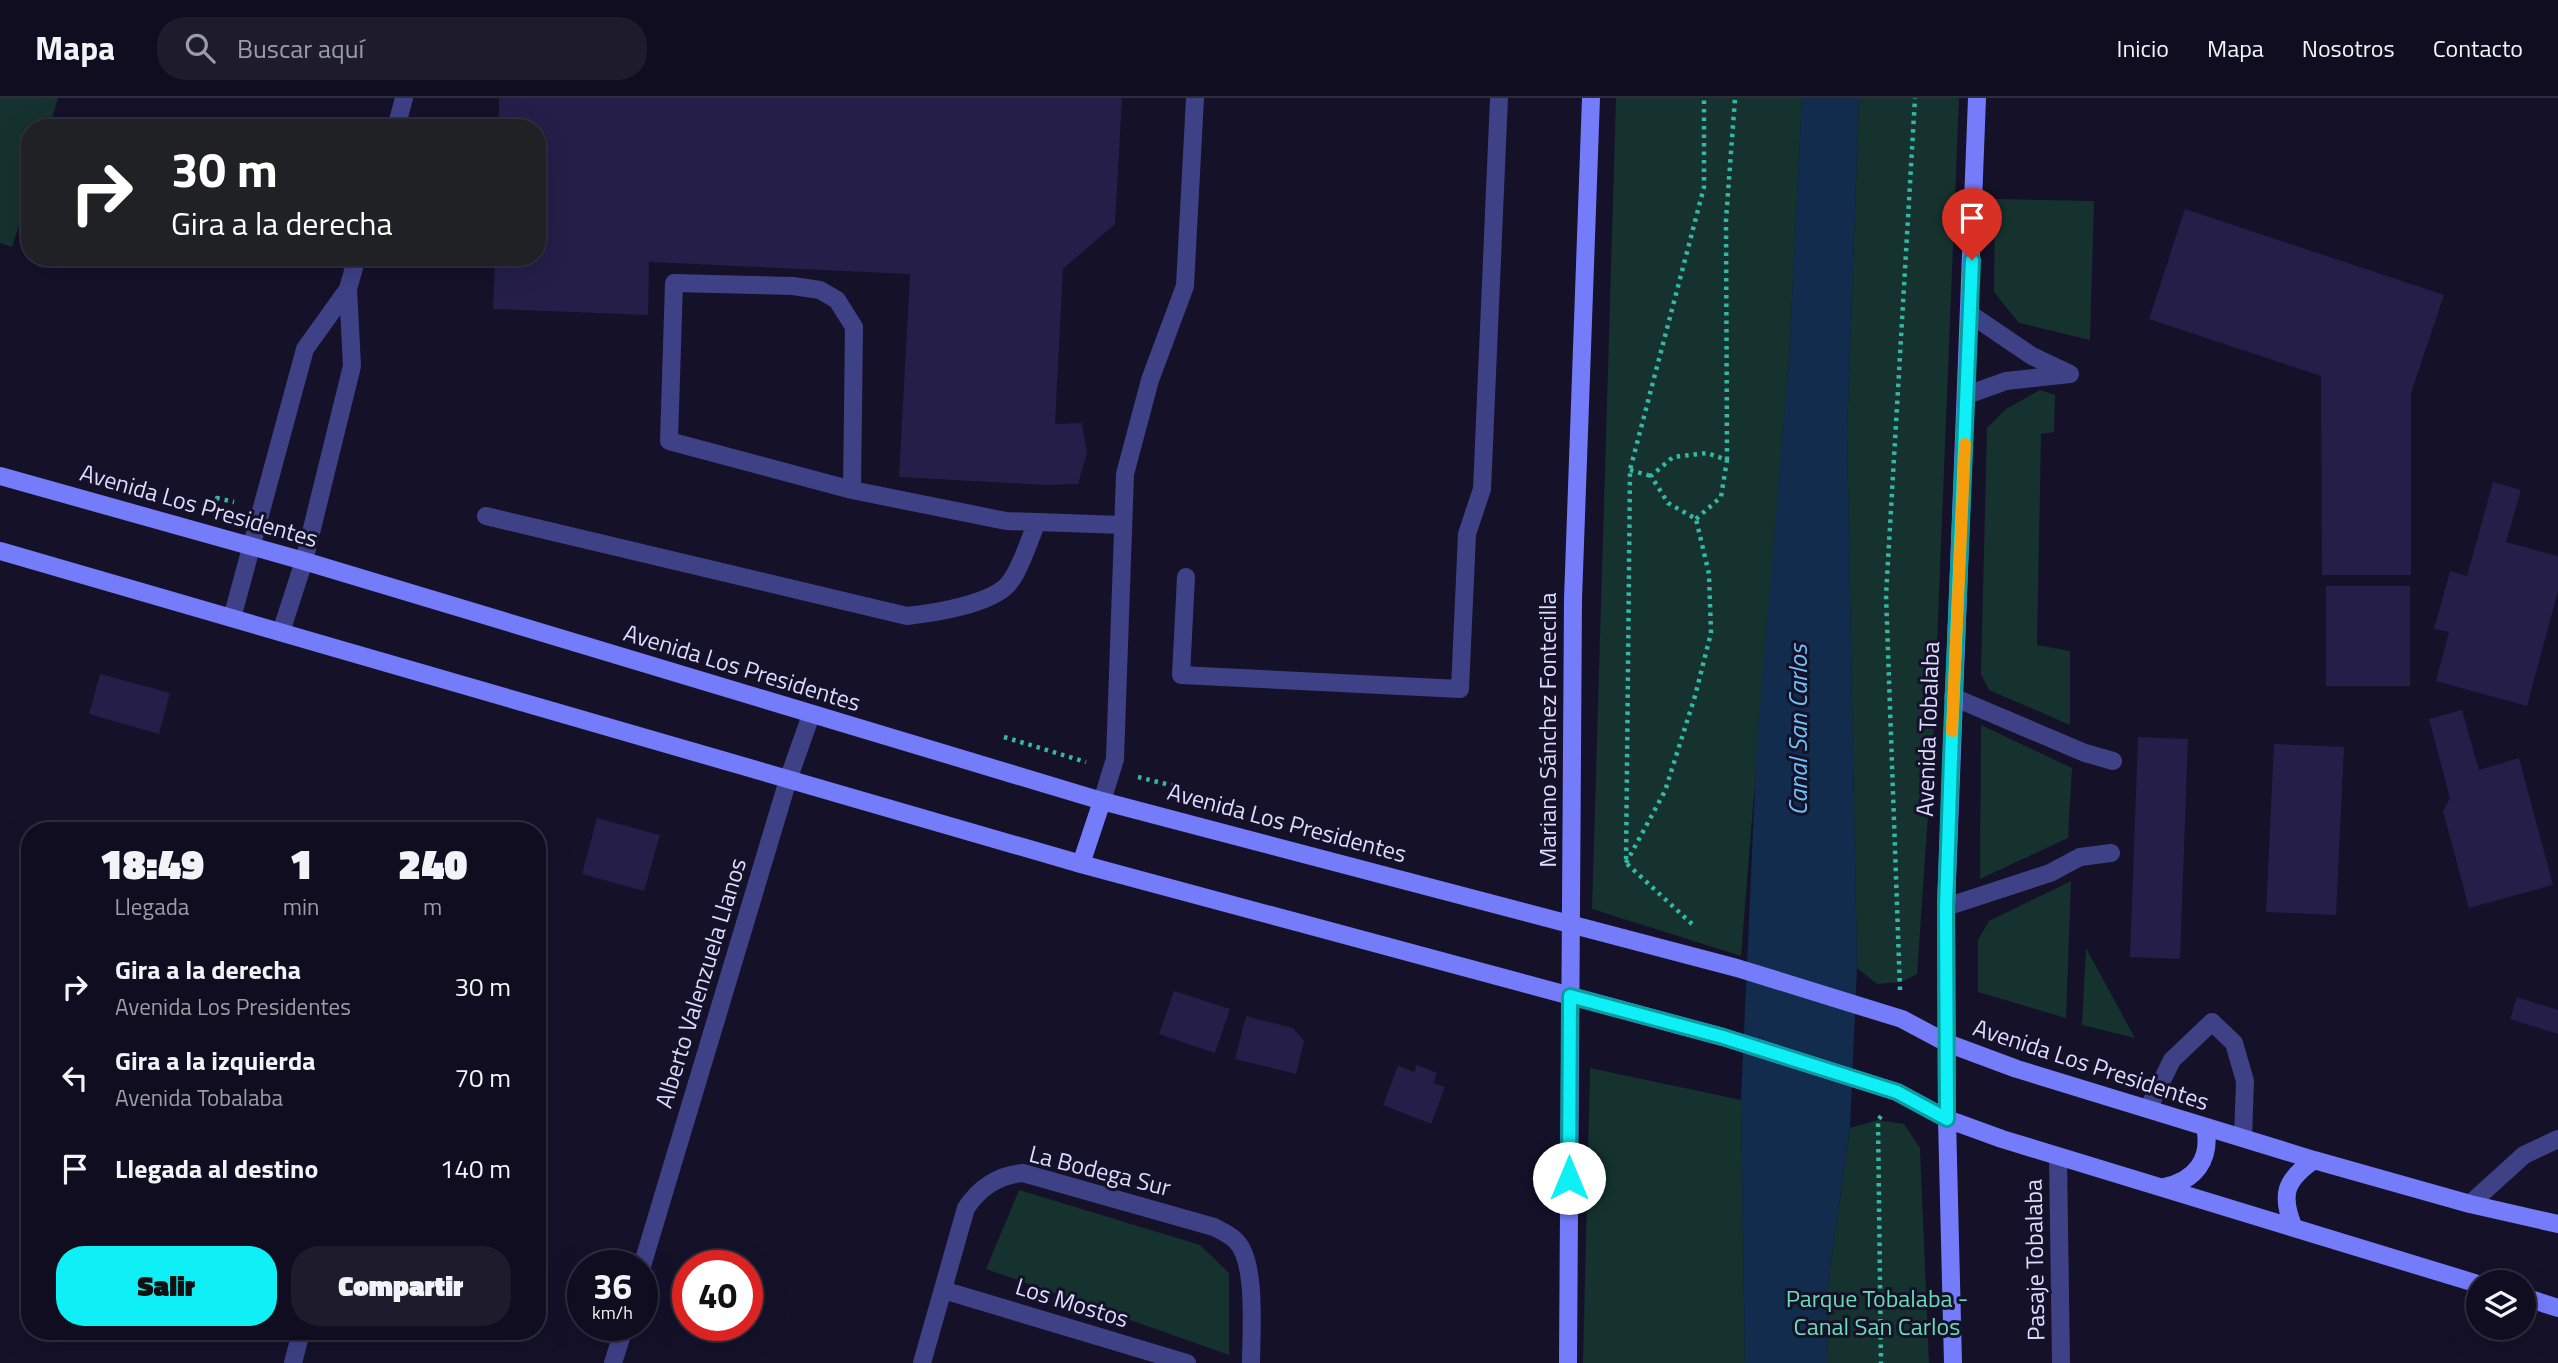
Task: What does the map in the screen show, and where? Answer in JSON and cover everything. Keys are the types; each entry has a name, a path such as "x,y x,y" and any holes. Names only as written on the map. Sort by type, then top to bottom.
{"street":[{"path":"398,119 404,98"},
{"path":"1081,864 1115,759 1122,525 1128,460 1150,380 1185,286 1195,98"},
{"path":"1186,577 1181,676 1460,689 1467,534 1482,489 1499,98"},
{"name":"Mariano Sánchez Fontecilla","path":"1568,1363 1573,599 1591,98"},
{"name":"Avenida Tobalaba","path":"1953,1363 1947,1119 1946,907 1977,98"},
{"path":"281,632 304,561 352,366 348,289 354,266"},
{"path":"852,490 854,327 837,300 820,290 793,286 674,283 669,441 852,490 1006,521 1122,525"},
{"path":"232,618 305,349 348,289"},
{"path":"1967,395 2006,381 2070,374 1996,335 1970,314"},
{"name":"Avenida Los Presidentes","path":"0,475 304,561 1102,801 1737,968 1895,1017 1947,1043 2205,1127 2470,1204 2558,1224"},
{"path":"486,516 907,616 941,613 980,601 1010,584 1037,522"},
{"path":"0,551 1081,864 1723,1037 1889,1090 1947,1119 2058,1157 2466,1279"},
{"path":"1953,697 2085,753 2113,761"},
{"name":"Alberto Valenzuela Llanos","path":"647,1250 788,780 811,715"},
{"path":"1946,907 2050,873 2080,857 2110,853"},
{"path":"2148,1109 2172,1060 2212,1022 2234,1043 2245,1081 2243,1138"},
{"path":"2164,1187 2184,1181 2200,1167 2207,1149 2205,1127"},
{"path":"2470,1204 2524,1156 2558,1139"},
{"name":"Pasaje Tobalaba","path":"2058,1157 2062,1363"},
{"path":"2294,1228 2287,1205 2287,1190 2297,1171 2314,1160"},
{"name":"La Bodega Sur","path":"922,1363 967,1208 975,1195 988,1185 1012,1174 1037,1175 1214,1227 1239,1244 1247,1267 1251,1363"},
{"name":"Los Mostos","path":"943,1290 1187,1363"},
{"path":"2536,1301 2558,1308"},
{"path":"293,1363 299,1340"},
{"path":"613,1363 620,1341"}],"path":[{"path":"1704,98 1704,187 1630,470 1626,863 1710,940 1713,962"},
{"path":"1696,519 1721,497 1727,460 1726,220 1735,98"},
{"path":"1895,1017 1886,595 1914,98"},
{"path":"1651,476 1672,457 1707,453 1727,460"},
{"path":"1626,863 1665,791 1695,696 1711,633 1709,574 1696,519 1668,503 1651,476 1630,470"},
{"path":"993,734 1176,787"},
{"path":"1881,1363 1878,1120 1889,1090"}],"green space":[{"path":"0,98 58,98 52,119 21,119 21,218 12,247 0,243"},
{"path":"1616,98 1802,98 1789,360 1741,956 1592,909"},
{"path":"1859,98 1959,98 1933,743 1917,974 1901,982 1877,984 1857,968 1847,432"},
{"path":"1995,199 2094,201 2090,340 2019,323 1994,292"},
{"path":"2040,390 2055,395 2054,432 2041,434 2037,645 2070,651 2070,725 1989,690 1981,674 1987,428 2006,409"},
{"path":"1981,725 2072,768 2068,838 1980,879"},
{"path":"2071,881 2066,1018 1978,992 1978,940 1989,921"},
{"path":"2086,948 2135,1038 2082,1025"},
{"path":"1590,1068 1741,1100 1745,1363 1583,1363"},
{"name":"Parque Tobalaba - Canal San Carlos","path":"1878,1120 1904,1124 1920,1148 1929,1363 1827,1363 1828,1283 1850,1128"},
{"path":"1019,1190 1200,1245 1229,1273 1229,1355 986,1269"}],"water":[{"name":"Canal San Carlos","path":"1802,98 1859,98 1847,432 1857,968 1850,1128 1828,1283 1827,1363 1745,1363 1741,1100 1757,741 1789,360"}],"building":[{"path":"499,98 1122,98 1115,224 1063,269 1055,424 1082,423 1087,453 1078,484 1047,485 899,477 910,274 649,262 648,315 493,309 495,266 546,266 546,119 499,119"},
{"path":"2185,209 2444,295 2411,393 2411,575 2322,575 2321,376 2149,319"},
{"path":"2493,482 2521,490 2506,542 2558,556 2558,591 2527,706 2436,681 2449,632 2434,629 2450,571 2467,576"},
{"path":"2326,586 2410,586 2410,686 2326,686"},
{"path":"100,674 170,693 159,734 89,714"},
{"path":"2462,710 2479,770 2519,758 2553,885 2469,908 2443,811 2450,798 2429,719"},
{"path":"2138,737 2188,739 2180,959 2130,957"},
{"path":"2274,744 2344,747 2336,915 2266,912"},
{"path":"597,818 660,835 644,891 582,874"},
{"path":"1174,991 1230,1009 1215,1053 1159,1034"},
{"path":"2517,997 2558,1010 2558,1034 2510,1019"},
{"path":"1246,1016 1293,1028 1304,1041 1296,1074 1235,1059"},
{"path":"1417,1065 1437,1073 1433,1083 1445,1087 1431,1124 1383,1105 1398,1066 1414,1072"}],"slow traffic":[{"path":"1952,731 1965,444"}],"route":[{"path":"1569,1178 1570,996 1723,1037 1897,1092 1947,1119 1946,907 1972,260"}]}
